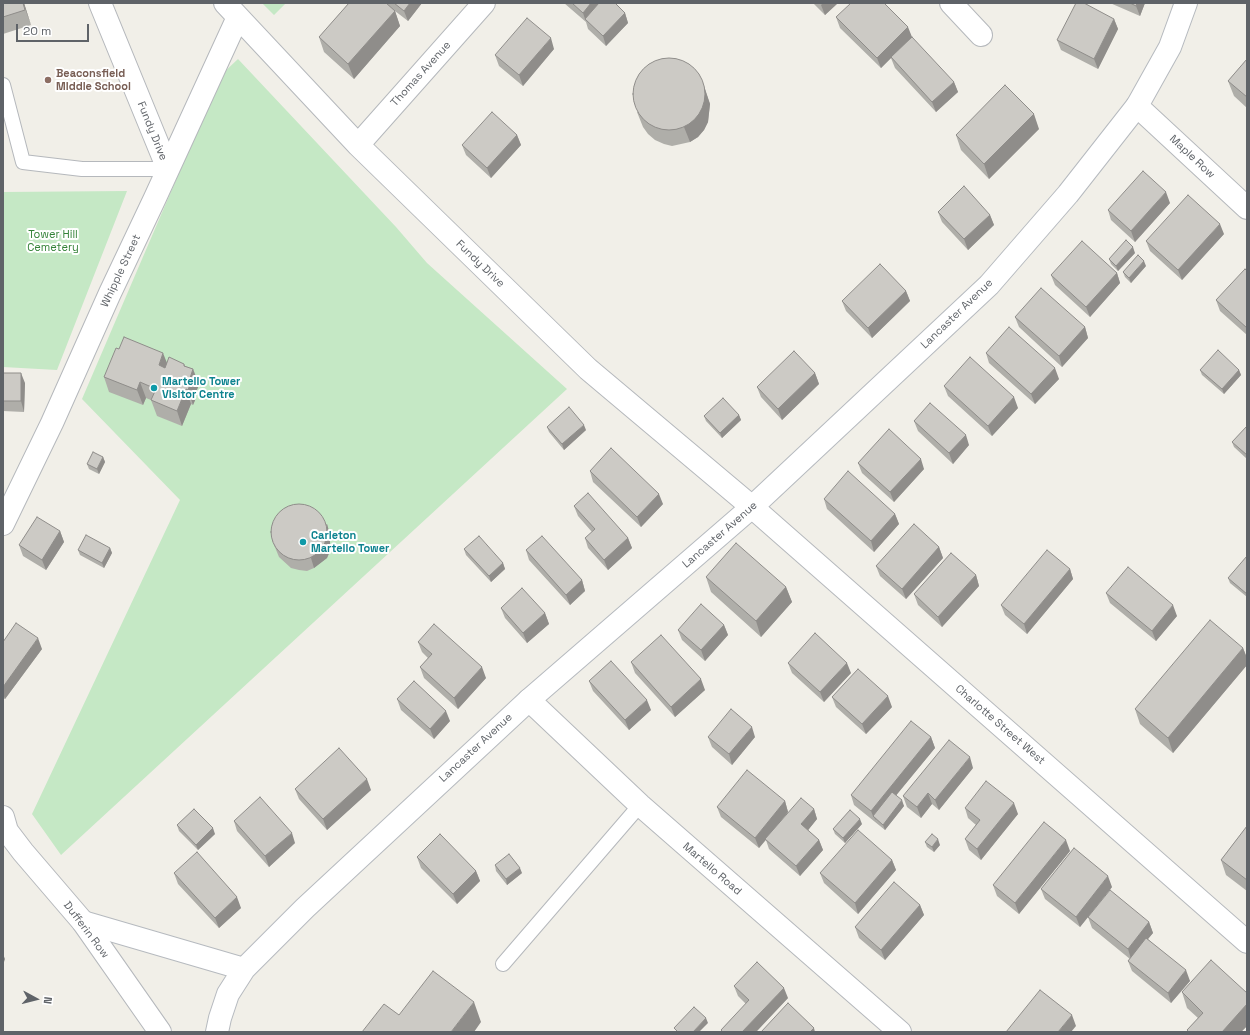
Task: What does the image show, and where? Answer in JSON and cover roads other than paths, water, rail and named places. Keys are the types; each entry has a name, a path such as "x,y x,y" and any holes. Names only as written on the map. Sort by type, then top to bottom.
{"street":[{"name":"Fundy Drive","path":"100,3 168,169"},
{"name":"Thomas Avenue","path":"358,145 484,3"},
{"path":"951,3 981,35"},
{"name":"Lancaster Avenue","path":"217,1032 228,994 244,969 305,908 529,700 752,507 989,285 1068,194 1136,106 1170,46 1186,3"},
{"name":"Fundy Drive","path":"231,10 358,145 588,369 752,507"},
{"name":"Whipple Street","path":"3,524 52,423 110,293 156,198 231,10"},
{"name":"Maple Row","path":"1136,106 1247,208"},
{"name":"Charlotte Street West","path":"752,507 1247,942"},
{"name":"Martello Road","path":"529,700 640,805 900,1032"},
{"name":"Dufferin Row","path":"4,827 82,922 160,1032"},
{"path":"82,922 244,969"}],"lane":[{"path":"3,85 23,162 82,169 168,169"},
{"path":"503,964 640,805"}],"place":[{"name":"Beaconsfield Middle School","path":"48,80"},
{"name":"Martello Tower Visitor Centre","path":"154,388"},
{"name":"Carleton Martello Tower","path":"303,542"}],"park label":[{"name":"Tower Hill Cemetery","path":"53,241"}]}
